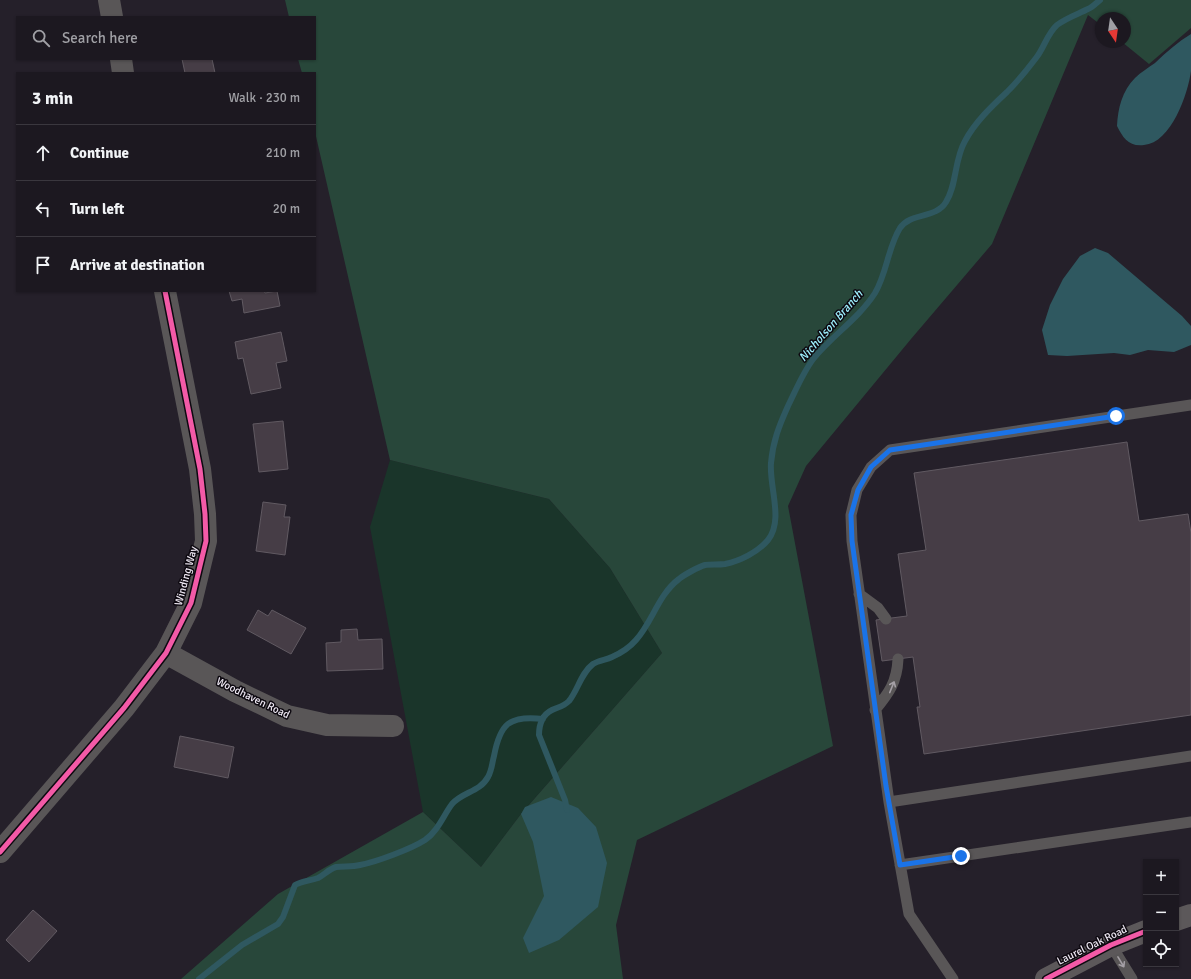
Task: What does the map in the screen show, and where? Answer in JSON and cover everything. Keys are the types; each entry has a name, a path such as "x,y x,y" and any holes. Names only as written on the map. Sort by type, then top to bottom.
{"street":[{"path":"109,0 112,16"},
{"path":"121,60 123,72"},
{"name":"Winding Way","path":"0,852 124,708 166,653 191,603 206,541 205,514 200,469 165,292"},
{"name":"Woodhaven Road","path":"166,653 234,690 287,716 327,725 394,726"},
{"path":"1179,919 1191,914"},
{"name":"Laurel Oak Road","path":"1046,979 1111,945 1143,932"}],"lane":[{"path":"953,979 908,914 875,710 852,541 851,515 858,490 871,467 890,450 1191,405"},
{"path":"859,594 878,608 886,619"},
{"path":"875,710 890,692 898,671 898,659"},
{"path":"889,802 1191,756"},
{"path":"900,865 1191,822"},
{"path":"1111,945 1132,979"}],"green space":[{"path":"285,0 1191,0 1191,28 1149,64 1129,48 1131,48 1131,12 1095,12 1095,20 1088,15 992,244 806,466 788,506 833,746 637,840 616,925 623,979 181,979 278,894 423,812 481,867 521,814 662,653 610,568 549,499 390,460 316,136 316,72 302,72 298,60 316,60 316,16 289,16"},
{"path":"390,460 549,499 610,568 662,653 521,814 481,867 423,812 370,527"}],"water":[{"path":"1191,34 1191,71 1189,81 1182,104 1170,127 1154,142 1144,145 1134,145 1130,143 1124,138 1117,126 1118,113 1127,88 1137,76"},
{"path":"1095,248 1108,253 1182,316 1191,326 1191,345 1174,352 1148,350 1130,355 1114,353 1067,356 1048,355 1042,330 1050,305 1063,279 1080,256"},
{"path":"551,797 578,808 596,827 607,863 598,907 559,940 529,953 523,938 544,896 533,842 521,814 525,807"}],"building":[{"path":"182,60 212,60 215,72 185,72"},
{"path":"229,292 277,292 280,306 244,313 242,299 232,301"},
{"path":"281,332 287,361 276,363 281,388 251,394 243,358 238,359 235,342"},
{"path":"283,421 288,469 259,472 253,424"},
{"path":"1127,442 1139,521 1188,514 1191,533 1191,715 924,754 917,707 920,707 913,657 882,661 876,620 907,616 898,554 926,550 914,473"},
{"path":"263,502 286,505 284,517 290,517 285,555 256,551"},
{"path":"258,610 268,616 272,610 306,628 291,654 247,630"},
{"path":"357,629 358,640 382,639 383,669 327,671 326,643 341,642 341,630"},
{"path":"180,736 234,747 228,778 174,767"},
{"path":"33,910 57,931 29,962 6,940"}],"waterway":[{"name":"Nicholson Branch","path":"567,810 565,800 539,735 540,724 543,717 552,710 563,706 569,701 585,672 593,664 610,658 634,643 642,633 661,600 672,585 679,579 691,571 705,565 725,564 737,561 754,552 768,540 773,532 775,523 775,503 771,472 773,448 785,413 806,369 821,350 869,302 879,285 893,243 900,228 910,220 936,211 946,202 952,188 961,148 979,121 1026,71 1039,54 1057,25 1090,8 1100,0"},
{"name":"Nicholson Branch","path":"199,979 242,945 278,924 283,917 295,885 318,878 336,867 357,866 384,858 425,840 430,836 456,800 476,789 485,782 490,772 499,736 503,729 514,721 531,718 543,719"}],"cycle path":[{"path":"0,852 124,708 166,653 191,603 206,541 205,514 200,469 165,292"},
{"path":"1046,979 1111,945 1143,932"}],"route":[{"path":"961,856 900,865 886,786 852,541 851,515 858,490 871,467 890,450 1116,416"}]}
